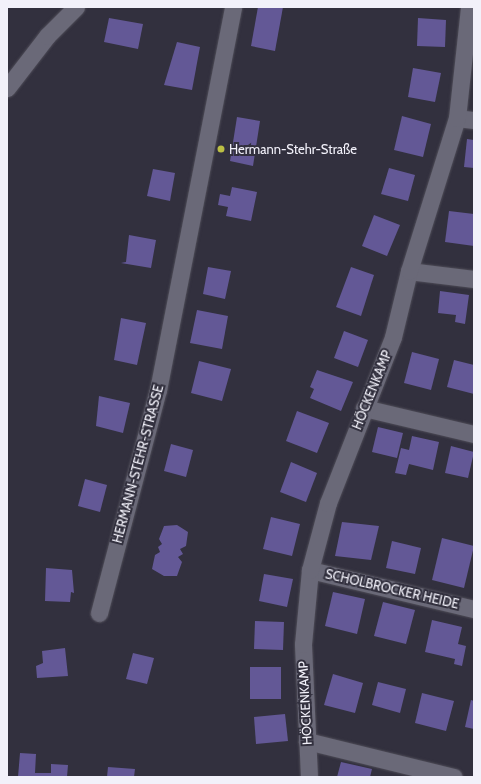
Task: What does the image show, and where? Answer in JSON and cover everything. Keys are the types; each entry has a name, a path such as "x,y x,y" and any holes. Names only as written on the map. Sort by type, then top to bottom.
{"street":[{"path":"7,88 47,36 76,7"},
{"name":"HERMANN-STEHR-STRASSE","path":"99,613 158,390 233,7"},
{"name":"HÖCKENKAMP","path":"309,777 303,644 310,570 328,503 393,336 409,271 457,118 469,7"},
{"path":"457,118 474,120"},
{"path":"409,271 474,279"},
{"path":"364,408 474,434"},
{"name":"SCHOLBROCKER HEIDE","path":"310,570 474,609"},
{"path":"307,741 454,777"}],"building":[{"path":"258,7 283,7 275,51 251,46"},
{"path":"109,18 143,24 138,49 104,42"},
{"path":"418,18 446,20 445,47 417,46"},
{"path":"177,42 200,47 192,90 164,85"},
{"path":"413,68 441,73 435,102 408,97"},
{"path":"402,116 431,124 423,157 394,150"},
{"path":"237,117 260,121 253,166 230,161"},
{"path":"467,139 474,140 474,168 464,167"},
{"path":"389,168 415,175 408,201 381,194"},
{"path":"153,169 175,173 170,201 147,196"},
{"path":"232,187 257,192 251,221 226,216 228,207 218,205 220,194 230,196"},
{"path":"449,211 474,214 474,246 445,242"},
{"path":"374,215 400,225 387,256 362,246"},
{"path":"129,235 156,240 151,268 121,263 126,262"},
{"path":"208,267 231,271 225,299 203,294"},
{"path":"351,267 374,275 361,316 336,307"},
{"path":"440,291 469,295 465,324 455,322 456,315 438,313"},
{"path":"197,310 228,316 222,349 190,343"},
{"path":"121,318 146,323 137,365 114,360"},
{"path":"344,331 368,340 358,367 334,358"},
{"path":"412,352 439,359 431,390 404,383"},
{"path":"454,360 474,365 474,394 447,387"},
{"path":"199,361 231,369 222,401 191,393"},
{"path":"317,370 353,382 341,411 310,398 314,389 310,387"},
{"path":"99,396 130,403 123,433 96,426"},
{"path":"297,411 329,423 317,453 286,441"},
{"path":"378,427 403,433 397,458 372,452"},
{"path":"412,436 439,442 433,470 409,464 406,475 395,473 401,448 409,450"},
{"path":"171,444 193,450 186,477 164,471"},
{"path":"451,446 474,452 468,478 445,473"},
{"path":"291,462 317,473 306,502 280,492"},
{"path":"85,479 107,485 100,512 78,506"},
{"path":"271,517 300,524 292,556 263,549"},
{"path":"342,522 379,526 371,560 335,556"},
{"path":"177,525 188,532 186,546 180,549 183,554 178,557 182,562 177,576 164,576 152,569 155,555 160,552 158,547 162,544 159,539 164,526"},
{"path":"442,538 474,546 464,588 432,580"},
{"path":"392,541 421,548 415,574 386,568"},
{"path":"46,568 72,570 74,593 71,592 70,602 45,601"},
{"path":"264,574 293,579 287,607 259,601"},
{"path":"333,592 365,599 357,634 325,626"},
{"path":"383,602 415,610 406,644 374,636"},
{"path":"432,620 462,627 458,644 466,646 462,666 454,664 455,659 425,652"},
{"path":"255,621 284,622 283,650 254,649"},
{"path":"65,648 68,676 37,678 36,666 43,663 42,651"},
{"path":"133,653 154,658 147,684 126,679"},
{"path":"250,667 281,667 281,699 250,699"},
{"path":"333,674 363,683 355,713 324,705"},
{"path":"378,682 406,689 400,713 372,705"},
{"path":"422,693 454,701 446,731 415,723"},
{"path":"471,700 474,701 474,729 465,727"},
{"path":"285,714 288,741 256,744 254,717"},
{"path":"20,753 36,754 35,773 51,773 51,764 68,765 67,777 18,777"},
{"path":"341,762 372,769 370,777 337,777"},
{"path":"108,767 135,769 134,777 107,777"}],"place":[{"name":"Hermann-Stehr-Straße","path":"221,149"}]}
